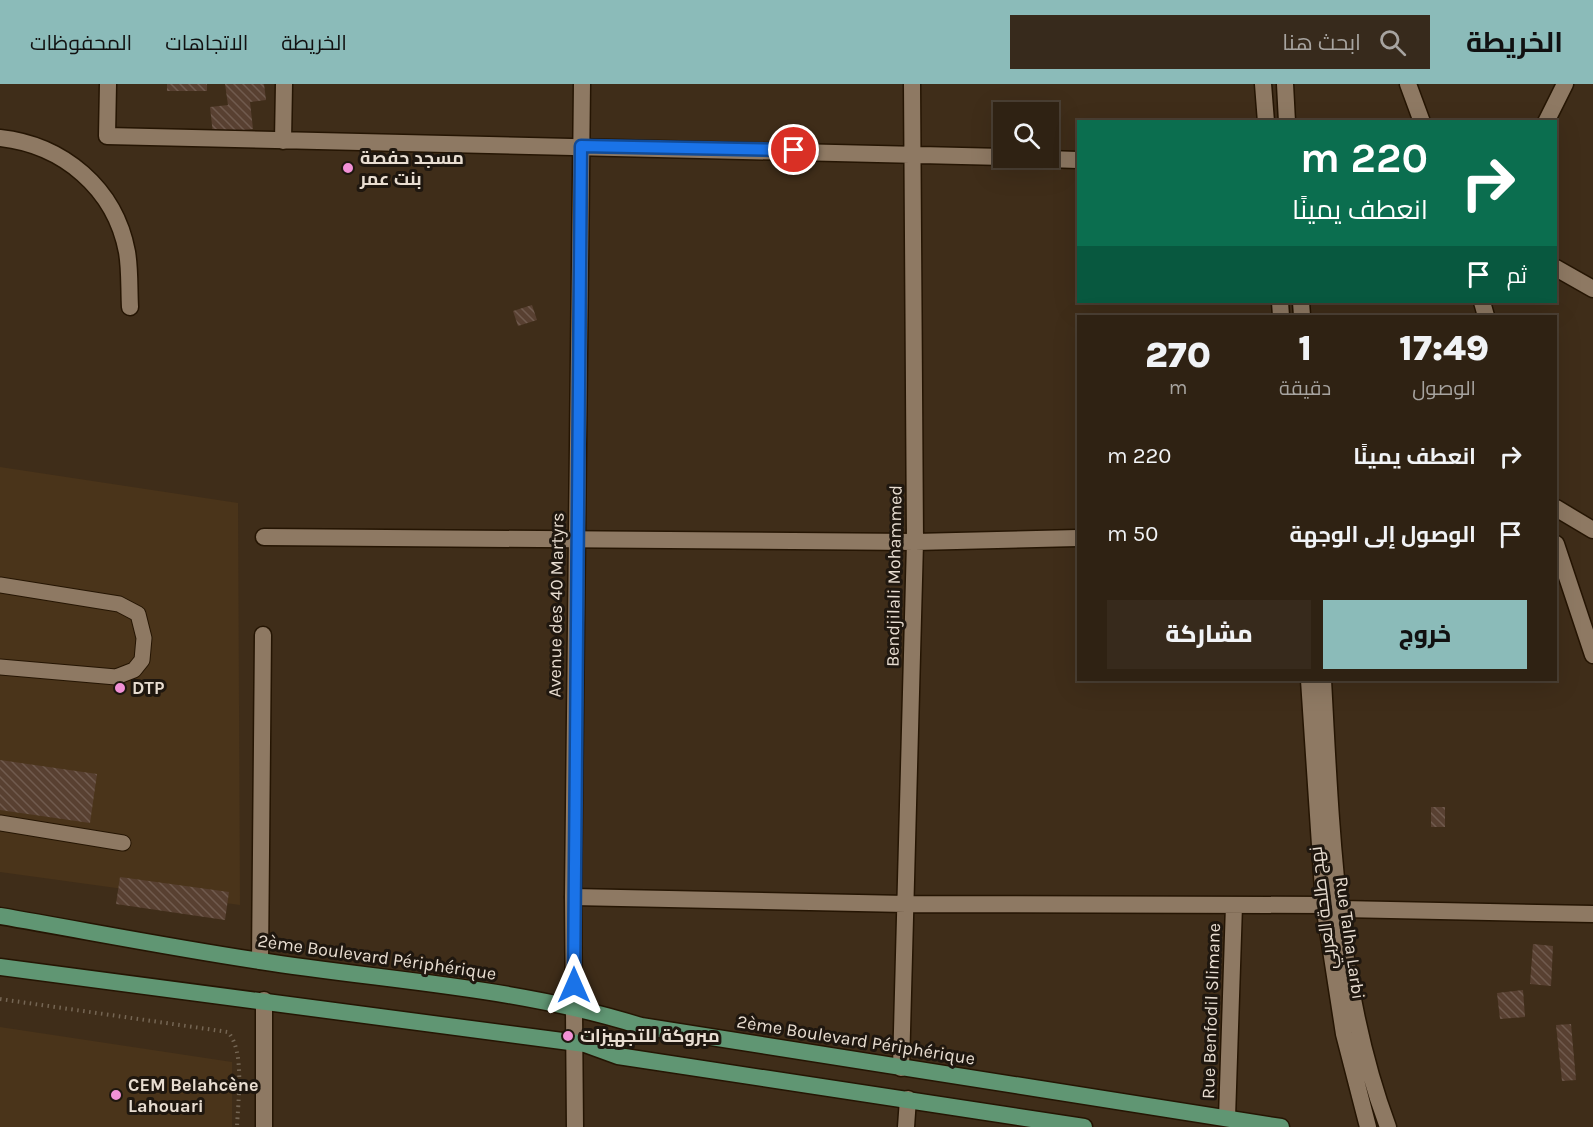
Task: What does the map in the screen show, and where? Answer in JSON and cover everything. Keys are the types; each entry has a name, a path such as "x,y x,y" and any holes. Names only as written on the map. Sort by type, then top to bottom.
{"main road":[{"name":"2ème Boulevard Périphérique","path":"0,916 260,961 500,993 574,1007 641,1026 1281,1127"},
{"path":"0,967 585,1044 618,1056 1084,1127"}],"street":[{"path":"108,84 107,136 993,157"},
{"path":"284,84 284,141"},
{"name":"Avenue des 40 Martyrs","path":"575,1127 573,897 582,84"},
{"name":"Bendjilali Mohammed","path":"901,1068 915,542 912,84"},
{"path":"1263,84 1266,120"},
{"path":"1284,84 1287,120"},
{"path":"1408,84 1421,120"},
{"path":"1547,120 1565,84"},
{"path":"0,138 46,148 88,176 107,201 121,227 127,254 130,307"},
{"path":"1059,159 1077,160"},
{"path":"1557,269 1593,289"},
{"path":"1557,509 1593,530"},
{"path":"264,537 915,542 1077,538"},
{"path":"1557,547 1593,656"},
{"path":"260,961 263,635"},
{"name":"Rue Talha Larbi","path":"1309,681 1324,905 1344,1034 1368,1127"},
{"name":"نهج طلحة العربي","path":"1323,681 1341,909 1353,1000 1376,1095 1388,1127"},
{"path":"573,897 906,904 1324,905 1341,909 1593,914"},
{"name":"Rue Benfodil Slimane","path":"1227,1118 1234,905"},
{"path":"264,1000 264,1127"},
{"path":"906,1127 908,1100"}],"lane":[{"path":"0,585 119,604 138,614 144,639 142,660 134,670 116,677 0,667"},
{"path":"0,823 123,843"}],"path":[{"path":"0,999 228,1032 235,1039 238,1052 237,1127"}],"shaded area":[{"name":"DTP","path":"0,467 238,503 240,905 0,872"},
{"name":"CEM Belahcène Lahouari","path":"0,1027 232,1062 232,1127 0,1127"}],"building":[{"path":"167,84 207,84 207,91 167,91"},
{"path":"225,84 264,84 266,100 250,102 253,129 213,134 210,107 228,105"},
{"path":"532,305 537,320 518,326 513,311"},
{"path":"0,760 97,774 90,823 0,810"},
{"path":"1431,807 1445,807 1445,827 1431,827"},
{"path":"120,877 229,892 225,920 116,904"},
{"path":"1533,944 1553,946 1551,986 1530,984"},
{"path":"1523,990 1525,1017 1500,1019 1497,993"},
{"path":"1571,1024 1576,1080 1562,1081 1556,1025"}],"place":[{"name":"مسجد حفصة بنت عمر","path":"348,168"},
{"name":"DTP","path":"120,688"},
{"name":"مبروكة للتجهيزات","path":"568,1036"},
{"name":"CEM Belahcène Lahouari","path":"116,1095"}],"route":[{"path":"574,985 581,146 794,150"}]}
